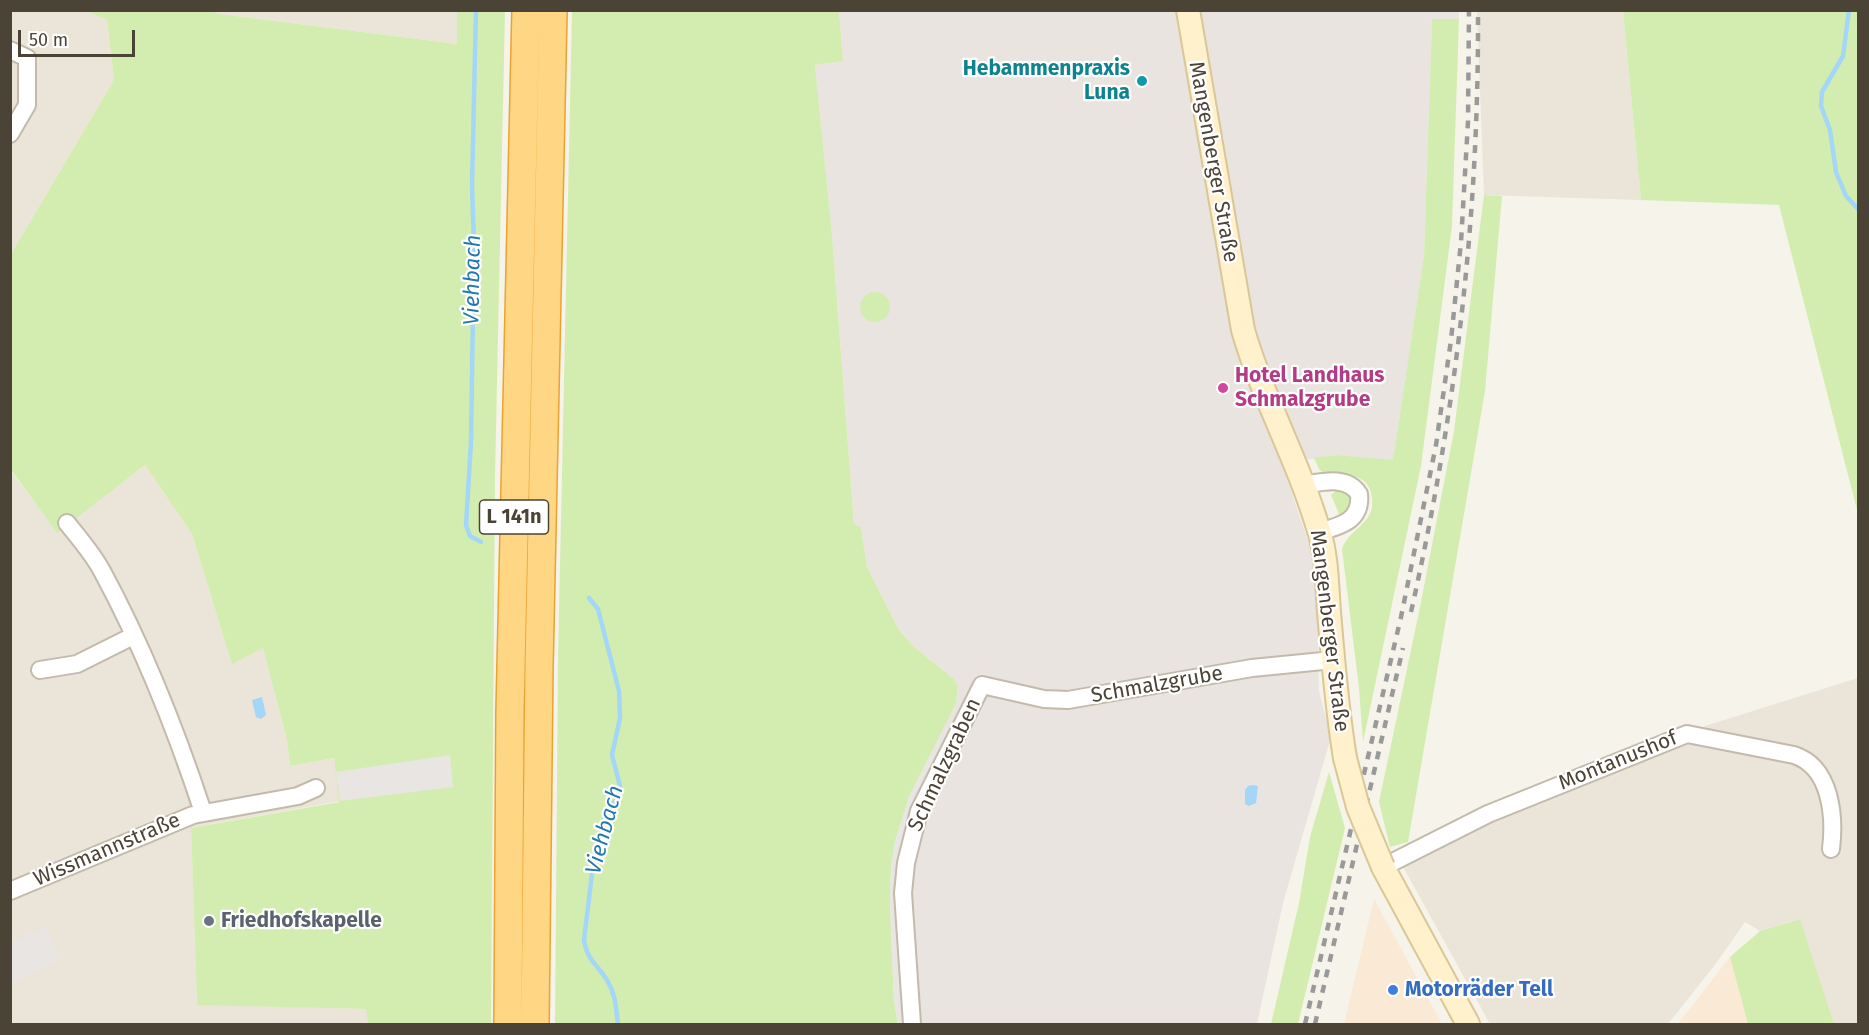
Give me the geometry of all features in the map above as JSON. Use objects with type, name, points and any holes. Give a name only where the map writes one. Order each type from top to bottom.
[{"type":"highway","name":"L 141n","points":[[508,1024],[510,713],[526,10]]},
{"type":"highway","name":"L 141n","points":[[535,1024],[539,642],[553,10]]},
{"type":"main road","name":"Mangenberger Straße","points":[[1188,10],[1243,330],[1253,366],[1303,485],[1319,532],[1325,561],[1338,709],[1346,758],[1358,807],[1383,867],[1468,1024]]},
{"type":"street","points":[[10,50],[27,58],[27,105],[10,134]]},
{"type":"street","points":[[1303,485],[1338,481],[1351,485],[1359,494],[1359,509],[1354,517],[1346,524],[1319,532]]},
{"type":"street","name":"Wissmannstraße","points":[[67,523],[101,569],[133,636],[162,702],[203,812]]},
{"type":"street","points":[[40,670],[77,664],[133,636]]},
{"type":"street","name":"Schmalzgrube","points":[[982,686],[1044,699],[1074,700],[1252,668],[1333,660]]},
{"type":"street","name":"Schmalzgraben","points":[[912,1024],[903,893],[906,863],[919,811],[982,686]]},
{"type":"street","name":"Montanushof","points":[[1383,867],[1488,814],[1687,734],[1794,755],[1810,763],[1819,772],[1826,792],[1833,823],[1831,849]]},
{"type":"street","name":"Wissmannstraße","points":[[10,891],[180,819],[203,812],[298,796],[316,788]]},
{"type":"shaded area","points":[[11,11],[86,11],[107,20],[114,80],[11,254]]},
{"type":"shaded area","points":[[211,11],[457,11],[457,44],[220,14]]},
{"type":"shaded area","points":[[839,11],[1459,11],[1459,19],[1432,19],[1424,257],[1393,461],[1336,455],[1282,464],[1312,553],[1318,629],[1319,691],[1331,737],[1283,903],[1257,1024],[898,1024],[890,905],[909,797],[956,704],[958,686],[954,679],[914,647],[899,630],[867,567],[861,527],[854,524],[832,235],[815,65],[843,61]]},
{"type":"shaded area","points":[[1477,11],[1623,11],[1641,200],[1484,195]]},
{"type":"shaded area","points":[[145,465],[192,534],[232,663],[263,647],[287,740],[290,766],[334,758],[340,801],[191,828],[197,1004],[367,1009],[368,1024],[11,1024],[10,470],[57,532]]},
{"type":"shaded area","points":[[1858,678],[1858,1024],[1834,1024],[1799,919],[1760,931],[1745,922],[1668,1024],[1490,1024],[1402,865],[1488,820],[1689,742],[1705,726]]},
{"type":"shaded area","points":[[947,721],[954,725],[897,868],[896,917],[903,1024],[898,1024],[894,1000],[890,905],[891,868],[895,842],[909,797]]},
{"type":"shaded area","points":[[450,755],[453,787],[340,801],[336,772]]},
{"type":"shaded area","points":[[1374,899],[1442,1024],[1344,1024]]},
{"type":"shaded area","points":[[46,926],[60,960],[11,983],[11,942]]},
{"type":"shaded area","points":[[1730,957],[1748,1024],[1678,1024]]},
{"type":"green space","points":[[86,11],[211,11],[457,44],[457,11],[505,11],[495,475],[491,1024],[368,1024],[366,1009],[197,1005],[191,828],[339,802],[334,758],[290,766],[287,740],[263,648],[232,664],[192,534],[145,465],[57,533],[11,470],[11,254],[114,80],[107,20]]},
{"type":"green space","points":[[572,11],[839,11],[843,61],[815,65],[832,235],[854,524],[861,527],[867,567],[899,630],[914,647],[954,679],[958,686],[956,704],[909,797],[895,842],[891,868],[890,905],[894,1000],[898,1024],[555,1024],[558,658]]},
{"type":"green space","points":[[1623,11],[1858,11],[1858,514],[1779,205],[1641,200]]},
{"type":"green space","points":[[1432,19],[1459,19],[1452,226],[1421,466],[1363,742],[1359,688],[1342,549],[1349,537],[1369,515],[1372,498],[1370,489],[1361,479],[1324,474],[1314,458],[1336,455],[1393,460],[1424,256]]},
{"type":"green space","points":[[1484,195],[1502,196],[1485,391],[1408,842],[1390,847],[1379,802],[1454,431]]},
{"type":"green space","points":[[875,292],[886,296],[890,307],[886,318],[875,322],[864,318],[860,307],[864,296]]},
{"type":"green space","points":[[1337,490],[1348,493],[1353,503],[1342,514],[1339,514],[1331,495]]},
{"type":"green space","points":[[1329,772],[1345,828],[1298,1024],[1271,1024],[1299,903],[1310,837]]},
{"type":"green space","points":[[1800,919],[1834,1024],[1748,1024],[1730,957],[1760,931]]},
{"type":"water","points":[[262,697],[266,715],[261,719],[256,717],[252,700]]},
{"type":"water","points":[[1248,786],[1258,786],[1256,803],[1249,806],[1245,804],[1245,790]]},
{"type":"waterway","name":"Viehbach","points":[[476,10],[472,186],[474,244],[471,442],[466,525],[470,536],[481,542]]},
{"type":"waterway","points":[[1849,10],[1843,56],[1822,92],[1821,106],[1830,130],[1836,172],[1846,196],[1858,209]]},
{"type":"waterway","name":"Viehbach","points":[[589,598],[598,609],[619,691],[620,718],[612,755],[620,786],[618,798],[606,811],[594,857],[584,940],[591,959],[611,987],[618,1024]]},
{"type":"railway","points":[[1305,1024],[1401,617],[1436,445],[1451,340],[1461,242],[1468,122],[1469,10]]},
{"type":"railway","points":[[1411,612],[1441,463],[1462,313],[1474,163],[1478,10]]},
{"type":"railway","points":[[1315,1024],[1403,648]]},
{"type":"place","name":"Hebammenpraxis Luna","points":[[1142,81]]},
{"type":"place","name":"Hotel Landhaus Schmalzgrube","points":[[1223,388]]},
{"type":"place","name":"Friedhofskapelle","points":[[209,921]]},
{"type":"place","name":"Motorräder Tell","points":[[1393,990]]}]
